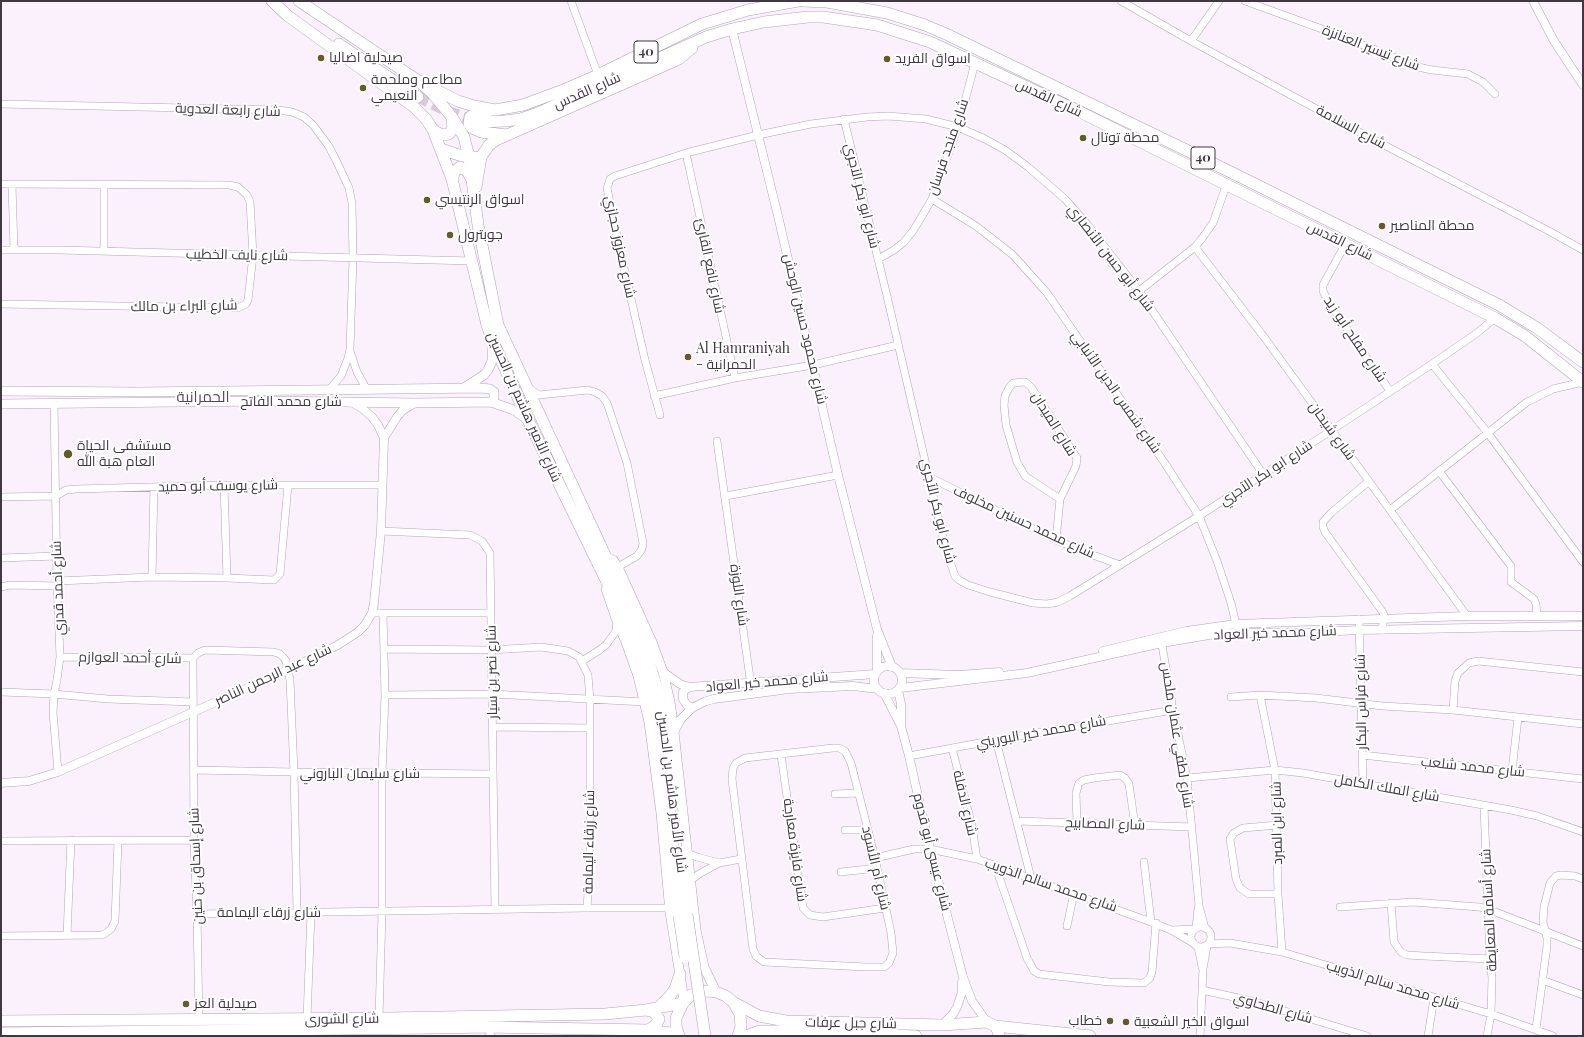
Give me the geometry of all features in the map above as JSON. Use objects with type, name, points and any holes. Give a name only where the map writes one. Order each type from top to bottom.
[{"type":"main road","points":[[274,1],[418,97]]},
{"type":"main road","name":"شارع الأمير هاشم بن الحسين","points":[[274,1],[288,16],[414,107],[433,130],[441,149],[452,179],[492,342],[528,420],[623,615],[645,672],[651,693],[668,796],[698,1036]]},
{"type":"main road","name":"شارع القدس","points":[[299,1],[420,82],[474,106],[495,110],[512,108],[528,103],[598,75],[702,24],[748,10],[798,1]]},
{"type":"main road","name":"شارع القدس","points":[[804,1],[856,4],[904,18],[946,34],[1499,305],[1537,328],[1583,362]]},
{"type":"main road","name":"شارع القدس","points":[[479,122],[521,119],[538,113],[698,41],[732,29],[764,22],[823,17],[877,25],[919,38],[1074,109],[1226,186],[1495,318],[1526,336],[1583,382]]},
{"type":"main road","points":[[475,193],[481,157],[489,145],[507,134],[530,126],[679,58],[688,52],[698,41]]},
{"type":"main road","name":"شارع الأمير هاشم بن الحسين","points":[[420,82],[433,94],[452,117],[464,137],[475,193],[478,225],[496,320],[504,341],[536,405],[606,557],[642,641],[659,696],[672,765],[683,915],[705,1036]]},
{"type":"main road","points":[[495,110],[472,115],[470,117],[469,124],[476,131],[507,134]]},
{"type":"main road","points":[[433,130],[442,135],[449,134],[453,128],[452,117]]},
{"type":"main road","points":[[441,149],[469,158],[481,157]]},
{"type":"main road","points":[[452,179],[455,171],[460,167],[467,171],[472,179]]},
{"type":"main road","name":"شارع محمد الفاتح","points":[[1,391],[328,391],[462,388],[472,384],[488,370],[492,362],[492,342]]},
{"type":"main road","points":[[462,388],[490,389],[494,392],[495,396],[491,402]]},
{"type":"main road","name":"شارع محمد الفاتح","points":[[1,404],[265,401],[353,403],[491,402],[514,410],[528,420]]},
{"type":"main road","name":"شارع الأمير هاشم بن الحسين","points":[[606,557],[612,560],[618,567],[652,642],[670,702],[696,930],[704,966],[716,992]]},
{"type":"main road","name":"شارع الأمير هاشم بن الحسين","points":[[604,578],[645,702],[649,722],[661,813],[670,908],[684,1002]]},
{"type":"main road","points":[[678,962],[689,978],[698,977],[704,966]]},
{"type":"main road","points":[[658,1008],[669,998],[675,989],[680,974]]},
{"type":"main road","name":"شارع الشورى","points":[[1,1021],[307,1019],[605,1014],[658,1008],[684,1002],[691,995],[699,992],[716,992]]},
{"type":"main road","name":"شارع جبل عرفات","points":[[716,992],[726,996],[733,1002],[759,1016],[786,1021],[942,1025],[1090,1036]]},
{"type":"main road","points":[[678,1035],[676,1018],[684,1002]]},
{"type":"main road","points":[[733,1002],[740,1014],[741,1027],[738,1036]]},
{"type":"main road","points":[[646,1010],[654,1012],[659,1019],[656,1025],[648,1030]]},
{"type":"main road","points":[[759,1016],[757,1023],[767,1033]]},
{"type":"main road","name":"شارع الشورى","points":[[1,1033],[169,1034],[648,1030],[678,1035]]},
{"type":"main road","name":"شارع جبل عرفات","points":[[746,1036],[767,1033],[916,1036]]},
{"type":"street","points":[[571,1],[598,75]]},
{"type":"street","name":"شارع السلامة","points":[[1121,1],[1191,41],[1368,137],[1583,250]]},
{"type":"street","points":[[1191,41],[1219,1]]},
{"type":"street","name":"شارع تيسير العنانزة","points":[[1245,1],[1418,67],[1468,74],[1483,82],[1495,94]]},
{"type":"street","points":[[1533,1],[1554,41],[1583,86]]},
{"type":"street","name":"شارع محمود حسين الوحش","points":[[732,29],[838,475],[877,629],[892,667]]},
{"type":"street","name":"شارع منجد فرسان","points":[[878,259],[903,243],[913,231],[932,199],[958,127],[975,63]]},
{"type":"street","name":"شارع رابعة العدوية","points":[[1,104],[278,110],[292,112],[304,118],[313,125],[328,145],[344,176],[349,188],[352,203],[350,349],[347,363],[341,376],[328,391]]},
{"type":"street","name":"شارع أبو حسن الأنصاري","points":[[758,135],[844,119],[888,116],[910,117],[926,119],[958,127],[1005,150],[1028,167],[1065,200],[1086,223],[1139,291],[1263,474]]},
{"type":"street","name":"شارع ابو بكر الآجري","points":[[844,119],[945,547],[952,568],[959,580],[968,585],[1017,600],[1047,604],[1058,602],[1070,596],[1199,516],[1332,430],[1432,364],[1477,333],[1495,318]]},
{"type":"street","name":"شارع معزوز حجازي","points":[[660,415],[654,396],[607,188],[610,179],[615,176],[686,153],[758,135]]},
{"type":"street","name":"شارع نافع القارئ","points":[[686,153],[734,378]]},
{"type":"street","name":"شارع البراء بن مالك","points":[[1,184],[104,186],[229,185],[238,187],[247,194],[250,202],[253,255],[248,300],[246,304],[238,308],[1,304]]},
{"type":"street","points":[[12,185],[14,250]]},
{"type":"street","points":[[104,186],[104,251]]},
{"type":"street","points":[[1139,291],[1195,247],[1213,223],[1226,186]]},
{"type":"street","name":"شارع شمس الدين الأنبابي","points":[[932,199],[976,226],[1013,255],[1047,293],[1164,462],[1199,516],[1217,560],[1231,602],[1237,628]]},
{"type":"street","name":"شارع مفلح أبو زيد","points":[[1346,244],[1323,285],[1324,291],[1329,303],[1390,391]]},
{"type":"street","name":"شارع شيحان","points":[[1195,247],[1264,337],[1467,616]]},
{"type":"street","name":"شارع نايف الخطيب","points":[[1,250],[104,251],[472,261]]},
{"type":"street","points":[[654,396],[734,378],[813,365],[898,345]]},
{"type":"street","name":"شارع رابعة العدوية","points":[[350,349],[357,372],[367,390]]},
{"type":"street","points":[[1432,364],[1487,432],[1583,562]]},
{"type":"street","name":"شارع الميدان","points":[[1056,540],[1060,499],[1076,466],[1077,458],[1031,387],[1025,382],[1013,383],[1007,392],[1004,405],[1006,425],[1017,462],[1025,476],[1060,499]]},
{"type":"street","points":[[1390,510],[1487,432],[1527,402],[1544,392],[1583,382]]},
{"type":"street","points":[[526,384],[534,393],[539,395],[588,390],[602,396],[607,403],[627,463],[643,543],[642,549],[637,556],[618,567]]},
{"type":"street","points":[[536,405],[537,398],[544,394]]},
{"type":"street","points":[[353,403],[372,417],[378,425],[384,438]]},
{"type":"street","name":"شارع عبد الرحمن الناصر","points":[[1,783],[29,781],[58,772],[288,670],[348,639],[364,625],[372,613],[374,603],[381,531],[384,438],[397,416],[403,410],[416,403]]},
{"type":"street","name":"شارع أحمد قدري","points":[[54,404],[57,583],[60,657],[58,680],[54,694],[54,735],[58,772]]},
{"type":"street","name":"شارع اللوزة","points":[[717,441],[726,496],[752,693]]},
{"type":"street","points":[[1439,471],[1511,566],[1511,582],[1534,599],[1537,616]]},
{"type":"street","points":[[726,496],[838,475]]},
{"type":"street","name":"شارع محمد حسنين مخلوف","points":[[929,477],[1056,540],[1120,565]]},
{"type":"street","points":[[1369,482],[1330,513],[1323,522],[1323,527],[1325,532],[1382,611],[1382,630]]},
{"type":"street","points":[[224,485],[227,578]]},
{"type":"street","name":"شارع يوسف أبو حميد","points":[[1,497],[56,496],[66,490],[76,489],[224,485],[382,485]]},
{"type":"street","points":[[1,587],[10,585],[152,577],[274,580],[278,578],[280,574],[288,485]]},
{"type":"street","points":[[152,577],[154,487]]},
{"type":"street","name":"شارع نصر بن سيار","points":[[381,531],[470,535],[482,541],[490,553],[495,909]]},
{"type":"street","points":[[1,558],[57,556]]},
{"type":"street","points":[[372,613],[490,613]]},
{"type":"street","points":[[379,1018],[382,912],[382,774],[386,694],[383,613]]},
{"type":"street","name":"شارع محمد خير العواد","points":[[899,689],[1027,673],[1161,640],[1186,631],[1383,618],[1583,616]]},
{"type":"street","name":"شارع فراس البكار","points":[[1359,619],[1364,784]]},
{"type":"street","points":[[384,649],[491,650],[541,647],[558,649],[574,654],[582,661],[606,645],[616,630],[617,621]]},
{"type":"street","name":"شارع محمد خير العواد","points":[[1237,628],[1300,633],[1360,630],[1583,626]]},
{"type":"street","name":"شارع محمود حسين الوحش","points":[[877,629],[877,673]]},
{"type":"street","name":"شارع محمد خير العواد","points":[[900,672],[959,675],[1014,671],[1161,640]]},
{"type":"street","name":"شارع لطفي عثمان ملحس","points":[[1161,640],[1187,778],[1199,906],[1206,928]]},
{"type":"street","points":[[193,658],[198,653],[205,650],[274,652],[283,657],[290,680],[294,772],[194,770]]},
{"type":"street","name":"شارع أحمد العوازم","points":[[60,657],[193,658],[193,713]]},
{"type":"street","name":"شارع زرقاء اليمامة","points":[[197,914],[587,908],[590,862],[590,700],[588,675],[582,661]]},
{"type":"street","points":[[1453,710],[1455,681],[1458,673],[1469,663],[1478,661],[1583,672]]},
{"type":"street","points":[[884,667],[892,667],[900,672],[902,678],[899,689],[889,694],[881,691],[875,682],[877,673],[884,667]]},
{"type":"street","name":"شارع محمد خير العواد","points":[[662,672],[680,684],[689,687],[752,684],[877,673]]},
{"type":"street","points":[[689,687],[684,692],[683,699],[687,706],[692,708]]},
{"type":"street","name":"شارع محمد خير العواد","points":[[674,732],[681,719],[692,708],[714,699],[789,688],[864,687],[881,691]]},
{"type":"street","name":"شارع عيسى أبو قدوم","points":[[899,689],[901,726]]},
{"type":"street","name":"شارع عيسى أبو قدوم","points":[[881,691],[901,726],[930,849],[963,977],[972,1001],[994,1028]]},
{"type":"street","points":[[1,692],[54,694],[108,699],[193,702]]},
{"type":"street","points":[[386,694],[492,694],[645,702]]},
{"type":"street","points":[[1231,697],[1260,695],[1316,698],[1382,706],[1453,710],[1518,716],[1583,724]]},
{"type":"street","name":"شارع ابن المبرد","points":[[1260,695],[1275,770],[1278,825],[1278,894],[1282,952]]},
{"type":"street","name":"شارع محمد خير البوريني","points":[[909,756],[1173,710]]},
{"type":"street","name":"شارع إسحاق بن حنين","points":[[193,713],[198,1020]]},
{"type":"street","points":[[1512,771],[1518,716]]},
{"type":"street","points":[[493,726],[590,728]]},
{"type":"street","points":[[996,740],[1018,821],[1031,878]]},
{"type":"street","name":"شارع أم الأسود","points":[[833,748],[842,749],[847,753],[851,763],[875,858],[891,933],[893,953],[888,963],[884,966],[866,967],[764,962],[756,956],[753,949],[741,859],[732,779],[733,768],[736,762],[745,758],[781,755],[833,748]]},
{"type":"street","name":"شارع الدفلة","points":[[952,748],[970,818],[977,859]]},
{"type":"street","name":"شارع فايزة معارجة","points":[[781,755],[803,908],[810,915],[823,917],[885,908]]},
{"type":"street","name":"شارع محمد شلعب","points":[[1362,755],[1583,779]]},
{"type":"street","name":"شارع الملك الكامل","points":[[1187,778],[1275,770],[1303,773],[1537,816],[1583,832]]},
{"type":"street","name":"شارع سليمان الباروني","points":[[297,912],[294,772],[493,774]]},
{"type":"street","points":[[1077,823],[1076,793],[1079,783],[1084,780],[1094,778],[1120,775],[1125,778],[1129,784],[1135,826]]},
{"type":"street","points":[[836,794],[858,793]]},
{"type":"street","name":"شارع أسامة المعايطة","points":[[1484,806],[1492,978],[1491,1014],[1486,1036]]},
{"type":"street","name":"شارع المصابيح","points":[[1018,821],[1192,827]]},
{"type":"street","points":[[1278,825],[1243,828],[1234,833],[1230,839],[1236,880],[1240,888],[1249,894],[1278,894]]},
{"type":"street","points":[[844,830],[868,830]]},
{"type":"street","points":[[1,841],[71,840],[118,842],[194,840]]},
{"type":"street","points":[[67,935],[71,840]]},
{"type":"street","points":[[1,936],[102,935],[106,933],[114,924],[118,842]]},
{"type":"street","name":"شارع محمد سالم الذويب","points":[[875,858],[914,849],[930,849],[977,859],[1153,922],[1171,930],[1195,945]]},
{"type":"street","points":[[687,853],[719,863]]},
{"type":"street","points":[[690,880],[708,868],[719,863],[741,859]]},
{"type":"street","points":[[995,865],[1029,962],[1034,971],[1039,974],[1109,982],[1144,983],[1150,978],[1152,972],[1153,922],[1144,862]]},
{"type":"street","points":[[841,872],[877,868]]},
{"type":"street","points":[[1536,1030],[1547,946],[1543,922],[1544,907],[1549,889],[1553,879],[1561,875],[1568,875],[1583,879]]},
{"type":"street","points":[[1067,926],[1074,894]]},
{"type":"street","points":[[1340,907],[1413,902],[1440,903],[1488,909],[1583,946]]},
{"type":"street","points":[[1391,903],[1394,942],[1401,952],[1424,956],[1490,959]]},
{"type":"street","name":"شارع لطفي عثمان ملحس","points":[[1195,928],[1199,906]]},
{"type":"street","points":[[587,908],[670,908]]},
{"type":"street","points":[[307,1019],[311,913]]},
{"type":"street","points":[[1200,1036],[1203,969],[1208,945],[1211,940],[1211,934],[1206,928],[1200,926],[1195,928],[1191,933],[1190,938],[1195,945],[1203,969]]},
{"type":"street","name":"شارع محمد سالم الذويب","points":[[1171,930],[1195,928]]},
{"type":"street","name":"شارع محمد سالم الذويب","points":[[1211,934],[1230,943]]},
{"type":"street","name":"شارع محمد سالم الذويب","points":[[1208,945],[1230,943],[1282,952],[1491,1014],[1553,1036]]},
{"type":"street","points":[[1195,945],[1208,945]]},
{"type":"street","name":"شارع عيسى أبو قدوم","points":[[942,1025],[953,1014],[957,1007],[962,992],[963,977]]},
{"type":"street","points":[[1542,980],[1583,995]]},
{"type":"street","name":"شارع الطحاوي","points":[[1202,990],[1252,1001],[1367,1036]]},
{"type":"street","points":[[1428,1036],[1434,998]]},
{"type":"tunnel","points":[[418,97],[447,111],[478,122]]},
{"type":"place","name":"صيدلية اضاليا","points":[[321,58]]},
{"type":"place","name":"اسواق الفريد","points":[[887,59]]},
{"type":"place","name":"مطاعم وملحمة النعيمي","points":[[363,88]]},
{"type":"place","name":"محطة توتال","points":[[1083,138]]},
{"type":"place","name":"اسواق الرنتيسي","points":[[427,200]]},
{"type":"place","name":"محطة المناصير","points":[[1382,226]]},
{"type":"place","name":"جوبترول","points":[[450,235]]},
{"type":"place","name":"Al Hamraniyah - الحمرانية","points":[[688,357]]},
{"type":"place","name":"مستشفى الحياة العام هبة الله","points":[[68,454]]},
{"type":"place","name":"صيدلية العز","points":[[186,1004]]},
{"type":"place","name":"خطاب","points":[[1110,1021]]},
{"type":"place","name":"اسواق الخير الشعبية","points":[[1126,1022]]},
{"type":"district","name":"الحمرانية","points":[[203,397]]}]
